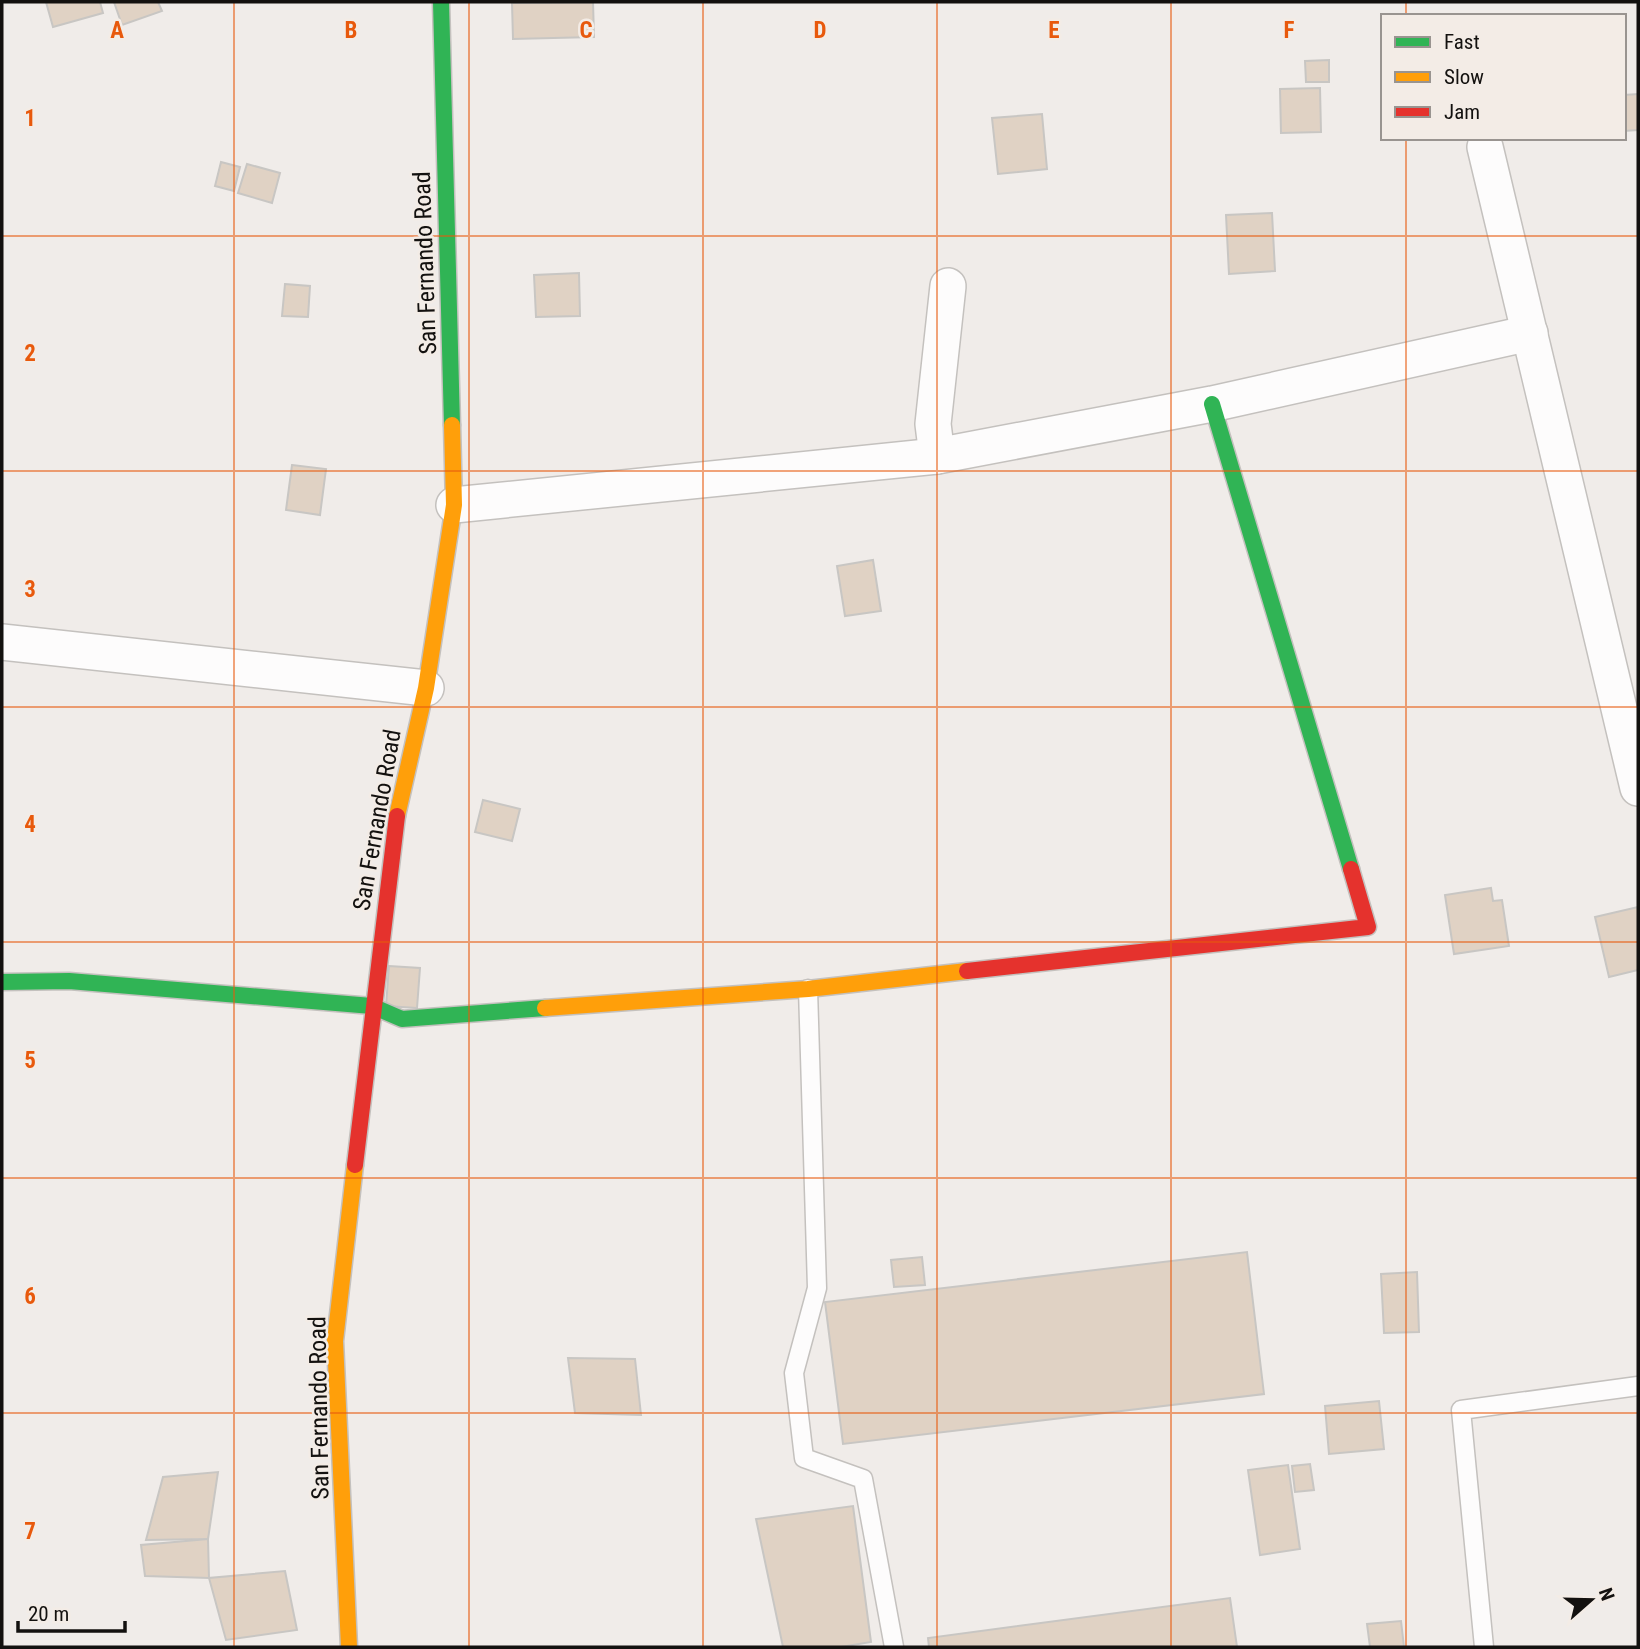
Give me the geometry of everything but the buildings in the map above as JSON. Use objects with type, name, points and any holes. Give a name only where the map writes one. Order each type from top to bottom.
[{"type":"street","name":"San Fernando Road","points":[[349,1647],[335,1341],[392,838],[426,688],[454,505],[440,2]]},
{"type":"street","points":[[1485,147],[1638,788]]},
{"type":"street","points":[[937,456],[933,424],[948,286]]},
{"type":"street","points":[[454,505],[937,456],[1212,404],[1530,333]]},
{"type":"street","points":[[2,982],[69,981],[372,1006],[402,1019],[808,989],[1368,927],[1212,404]]},
{"type":"street","points":[[2,642],[426,688]]},
{"type":"lane","points":[[808,989],[817,1288],[794,1373],[804,1458],[863,1479],[894,1647]]},
{"type":"lane","points":[[1484,1647],[1461,1410],[1638,1387]]},
{"type":"traffic: fast","points":[[441,2],[452,425]]},
{"type":"traffic: fast","points":[[1212,404],[1351,869]]},
{"type":"traffic: fast","points":[[2,982],[69,981],[372,1006],[402,1019],[545,1008]]},
{"type":"traffic: slow","points":[[397,816],[426,688],[454,505],[452,425]]},
{"type":"traffic: slow","points":[[545,1008],[808,989],[967,971]]},
{"type":"traffic: slow","points":[[349,1647],[335,1341],[355,1165]]},
{"type":"traffic: jam","points":[[355,1165],[397,816]]},
{"type":"traffic: jam","points":[[967,971],[1368,927],[1351,869]]}]
